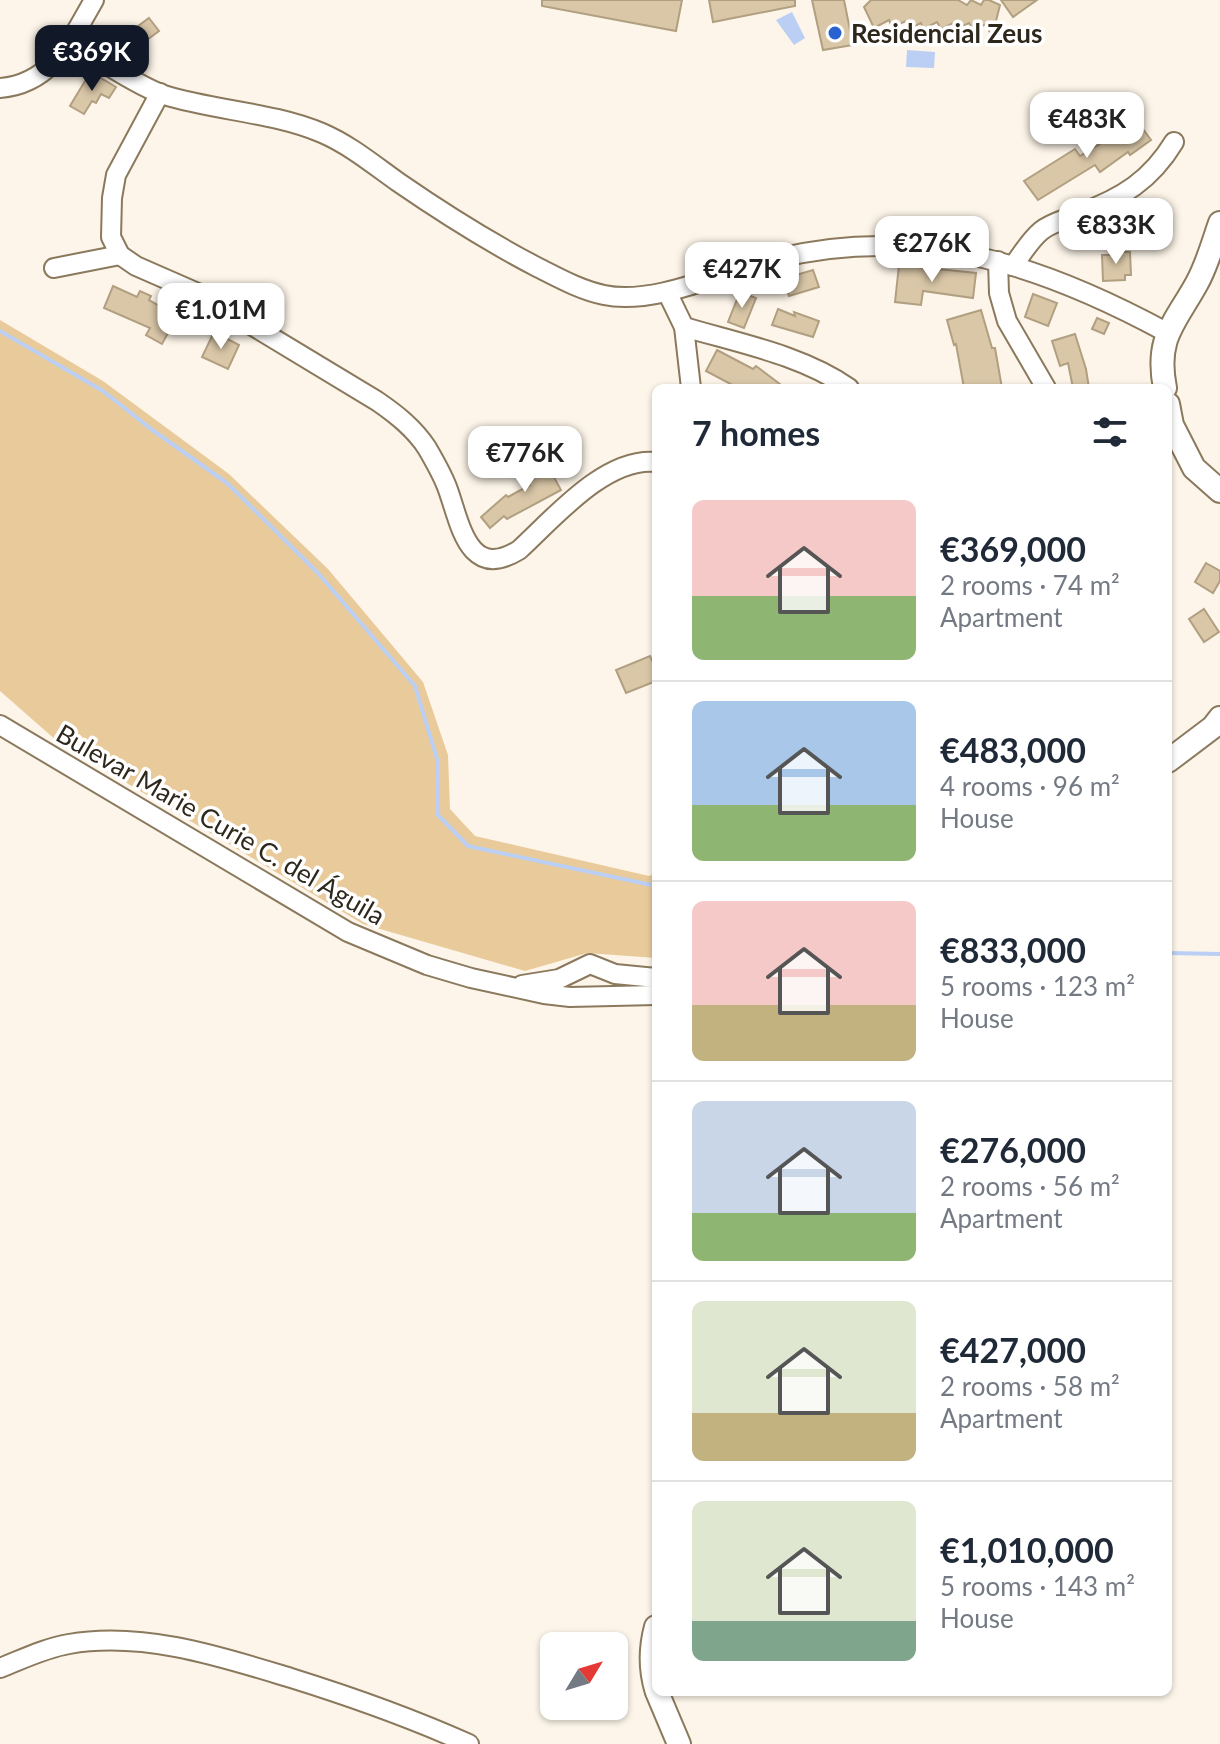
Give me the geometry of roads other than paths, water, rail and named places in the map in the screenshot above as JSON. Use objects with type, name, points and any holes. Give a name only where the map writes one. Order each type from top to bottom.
[{"type":"street","points":[[0,88],[23,85],[40,75],[69,42],[94,0]]},
{"type":"street","points":[[69,42],[160,93],[290,122],[324,134],[449,217],[572,284],[606,295],[667,292],[782,257],[889,245],[945,249],[1006,263],[1075,287],[1166,332]]},
{"type":"street","points":[[160,93],[116,175],[111,237],[120,255],[136,266],[200,294],[403,419],[425,446],[446,486],[466,543],[478,554],[492,559],[506,558],[599,479],[623,466],[652,462]]},
{"type":"street","points":[[1044,384],[1007,321],[999,293],[1006,263],[1048,227],[1104,205],[1137,186],[1161,165],[1174,142]]},
{"type":"street","points":[[1164,384],[1161,367],[1166,332],[1199,280],[1220,223]]},
{"type":"street","points":[[54,268],[120,255]]},
{"type":"street","points":[[667,292],[684,327],[691,384]]},
{"type":"street","points":[[684,327],[793,360],[844,384]]},
{"type":"street","points":[[1172,425],[1194,468],[1220,491]]},
{"type":"street","points":[[1172,758],[1213,727],[1220,718]]},
{"type":"street","name":"Bulevar Marie Curie C. del Águila","points":[[0,725],[348,932],[427,965],[544,994],[652,995]]},
{"type":"street","points":[[592,967],[608,983],[594,996],[579,990],[577,984],[577,974],[592,967],[615,974],[652,978]]},
{"type":"street","name":"Bulevar Marie Curie C. del Águila","points":[[511,986],[559,979],[592,967]]},
{"type":"street","points":[[0,1668],[36,1653],[70,1644],[116,1640],[175,1647],[239,1662],[334,1692],[424,1724],[469,1744]]},
{"type":"street","points":[[652,1648],[652,1677]]},
{"type":"street","points":[[659,1696],[679,1744]]},
{"type":"water","points":[[792,12],[805,38],[794,45],[776,20]]},
{"type":"water","points":[[907,50],[935,52],[934,68],[906,67]]},
{"type":"waterway","points":[[0,331],[103,391],[227,483],[317,572],[415,686],[437,759],[438,815],[468,846],[652,885]]},
{"type":"waterway","points":[[1172,953],[1220,954]]},
{"type":"place","name":"Residencial Zeus","points":[[835,33]]}]
